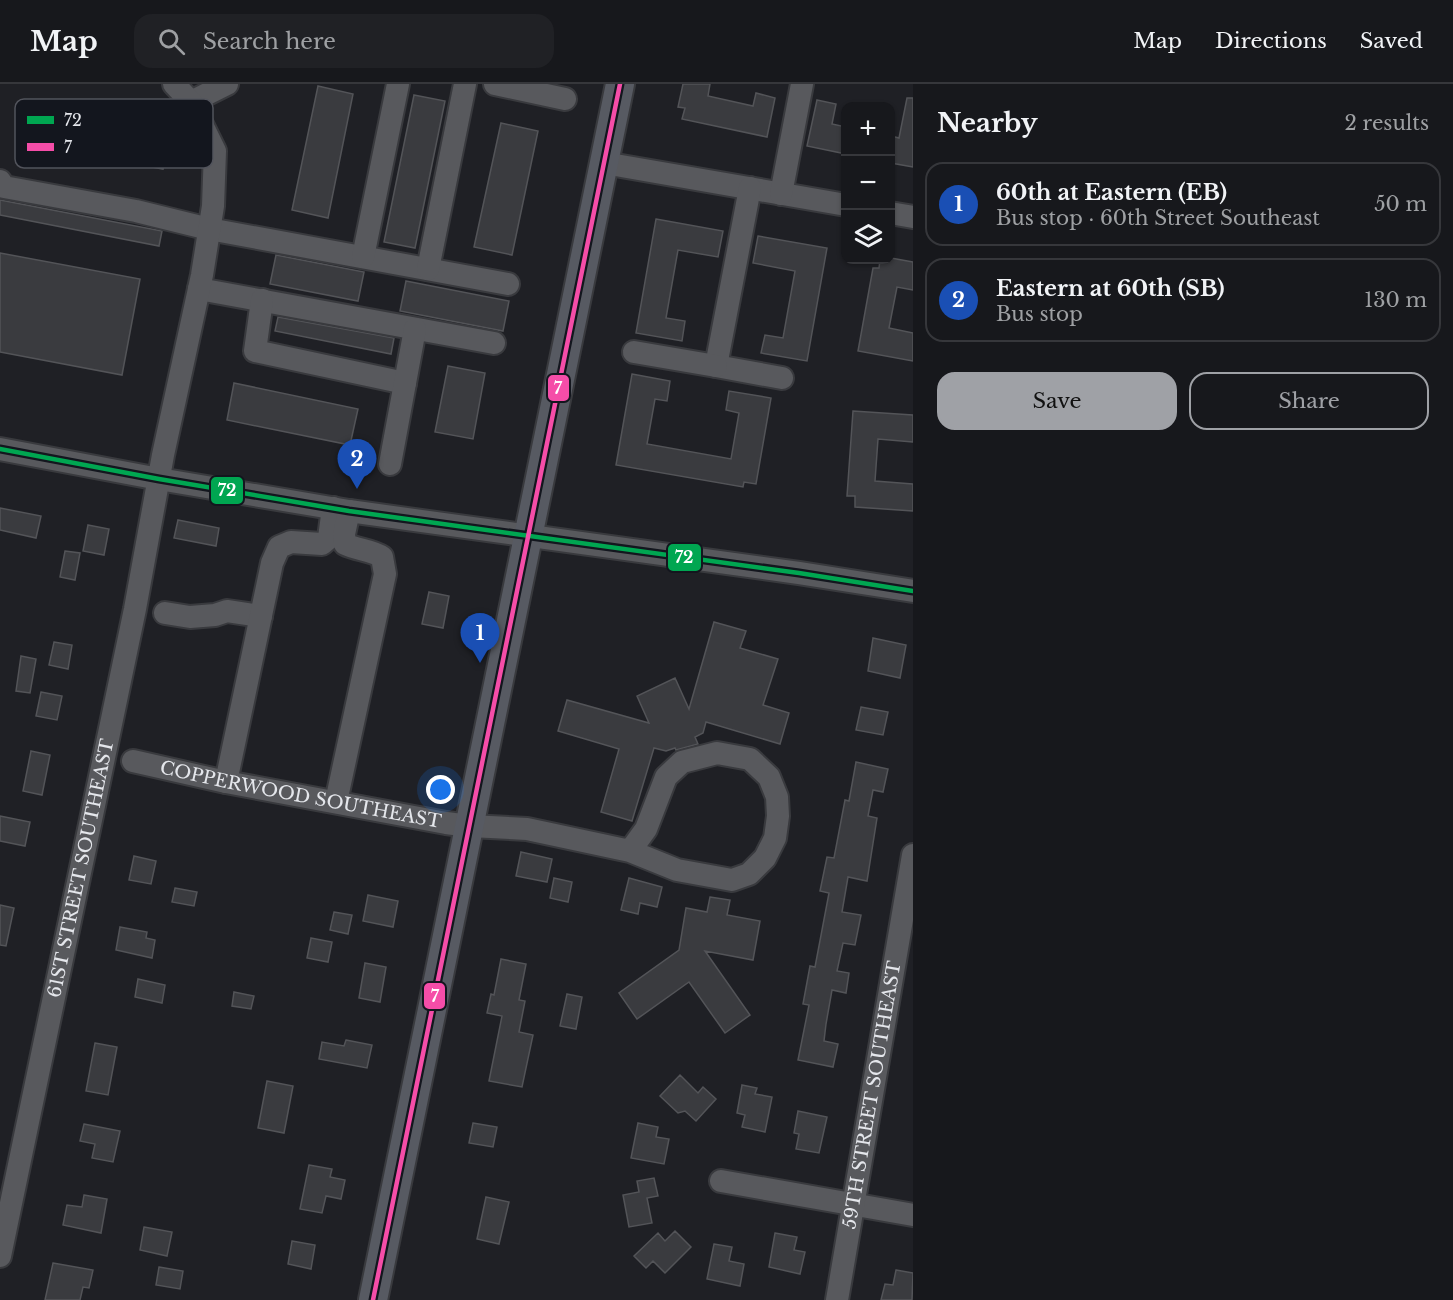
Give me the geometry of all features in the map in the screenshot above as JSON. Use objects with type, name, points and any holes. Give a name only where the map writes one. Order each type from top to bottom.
[{"type":"main road","points":[[373,1300],[620,84]]},
{"type":"street","name":"61ST STREET SOUTHEAST","points":[[174,84],[188,99]]},
{"type":"street","points":[[197,99],[227,84]]},
{"type":"street","points":[[363,257],[398,84]]},
{"type":"street","points":[[428,269],[465,84]]},
{"type":"street","points":[[495,84],[565,99]]},
{"type":"street","points":[[781,194],[802,84]]},
{"type":"street","name":"61ST STREET SOUTHEAST","points":[[0,1256],[135,609],[159,479],[199,289],[213,206],[215,152],[213,148]]},
{"type":"street","points":[[604,163],[841,204]]},
{"type":"street","points":[[0,181],[4,186],[136,211],[209,229],[508,284]]},
{"type":"street","points":[[716,366],[750,189]]},
{"type":"street","points":[[895,214],[913,217]]},
{"type":"street","points":[[199,289],[494,343]]},
{"type":"street","points":[[262,300],[255,351],[405,383]]},
{"type":"street","points":[[390,464],[415,329]]},
{"type":"street","points":[[633,352],[782,378]]},
{"type":"street","points":[[0,449],[341,510],[800,573],[913,591]]},
{"type":"street","points":[[226,782],[272,563],[279,547],[291,542],[322,544],[329,538],[341,510]]},
{"type":"street","points":[[336,802],[385,574],[382,557],[345,544],[341,510]]},
{"type":"street","points":[[165,613],[190,617],[215,615],[227,611],[261,616]]},
{"type":"street","points":[[717,753],[750,759],[769,777],[777,797],[778,816],[775,838],[765,858],[749,874],[732,880],[677,870],[630,851],[646,829],[666,777],[682,762],[717,753]]},
{"type":"street","name":"COPPERWOOD SOUTHEAST","points":[[133,761],[226,782],[336,802],[470,826],[527,829],[630,851]]},
{"type":"street","name":"59TH STREET SOUTHEAST","points":[[837,1300],[913,855]]},
{"type":"street","points":[[722,1181],[913,1215]]},
{"type":"building","points":[[683,84],[710,84],[708,96],[753,106],[756,93],[775,98],[767,137],[682,119],[685,108],[678,107]]},
{"type":"building","points":[[318,86],[353,94],[328,218],[292,210]]},
{"type":"building","points":[[414,95],[445,101],[415,248],[384,242]]},
{"type":"building","points":[[907,98],[913,98],[913,167],[895,164],[895,137],[899,138]]},
{"type":"building","points":[[817,100],[836,104],[832,124],[841,126],[841,153],[807,146]]},
{"type":"building","points":[[501,123],[538,131],[512,255],[474,247]]},
{"type":"building","points":[[0,200],[162,231],[159,246],[0,215]]},
{"type":"building","points":[[656,219],[723,231],[718,257],[678,250],[666,318],[685,321],[682,341],[636,333]]},
{"type":"building","points":[[758,236],[827,248],[807,361],[761,353],[765,335],[783,338],[795,271],[753,263]]},
{"type":"building","points":[[0,253],[140,279],[122,375],[0,352]]},
{"type":"building","points":[[276,255],[364,272],[358,301],[270,284]]},
{"type":"building","points":[[895,259],[913,262],[913,290],[897,287],[889,328],[913,333],[913,361],[858,351],[873,268],[879,268],[880,264],[895,264]]},
{"type":"building","points":[[406,281],[509,301],[503,331],[400,311]]},
{"type":"building","points":[[278,317],[394,338],[391,354],[275,331]]},
{"type":"building","points":[[448,366],[485,373],[473,439],[435,432]]},
{"type":"building","points":[[632,374],[670,381],[667,401],[655,399],[647,444],[731,459],[739,413],[726,410],[729,391],[771,398],[756,484],[744,482],[743,487],[616,465]]},
{"type":"building","points":[[234,383],[358,409],[350,445],[227,420]]},
{"type":"building","points":[[853,411],[913,415],[913,442],[878,439],[875,481],[913,484],[913,511],[855,507],[855,496],[847,496]]},
{"type":"building","points":[[0,508],[41,516],[36,538],[0,530]]},
{"type":"building","points":[[178,520],[219,528],[216,546],[174,538]]},
{"type":"building","points":[[88,525],[109,529],[104,555],[83,551]]},
{"type":"building","points":[[65,551],[80,553],[75,580],[60,577]]},
{"type":"building","points":[[429,592],[449,596],[443,628],[422,624]]},
{"type":"building","points":[[714,622],[746,631],[740,648],[778,659],[763,705],[789,713],[780,744],[706,722],[703,733],[695,737],[698,744],[666,751],[654,748],[632,821],[601,812],[619,749],[558,731],[567,700],[649,723],[637,696],[675,678],[689,709]]},
{"type":"building","points":[[873,638],[906,645],[900,678],[868,671]]},
{"type":"building","points":[[54,642],[72,645],[68,669],[49,665]]},
{"type":"building","points":[[21,656],[36,659],[30,693],[16,691]]},
{"type":"building","points":[[41,692],[62,696],[57,720],[36,716]]},
{"type":"building","points":[[861,707],[888,712],[883,735],[856,730]]},
{"type":"building","points":[[31,751],[50,755],[42,795],[23,791]]},
{"type":"building","points":[[856,762],[888,769],[883,792],[873,790],[868,816],[877,818],[867,881],[848,877],[842,912],[861,915],[855,945],[843,943],[837,971],[849,973],[846,993],[832,990],[824,1041],[838,1044],[833,1067],[798,1060],[809,1005],[803,1004],[810,966],[815,967],[829,893],[820,891],[827,857],[834,858],[845,800],[849,801]]},
{"type":"building","points":[[0,816],[30,822],[25,846],[0,841]]},
{"type":"building","points":[[521,852],[552,859],[547,882],[516,876]]},
{"type":"building","points":[[134,856],[156,861],[151,884],[129,880]]},
{"type":"building","points":[[554,878],[572,882],[568,902],[550,898]]},
{"type":"building","points":[[629,878],[662,887],[657,907],[640,903],[638,914],[621,910]]},
{"type":"building","points":[[175,888],[197,892],[194,906],[172,902]]},
{"type":"building","points":[[368,895],[398,901],[393,927],[363,921]]},
{"type":"building","points":[[710,897],[730,900],[727,915],[760,921],[753,960],[705,951],[750,1015],[725,1033],[689,982],[637,1019],[619,993],[679,950],[686,908],[707,912]]},
{"type":"building","points":[[0,905],[14,908],[6,946],[0,945]]},
{"type":"building","points":[[334,912],[352,915],[348,934],[330,930]]},
{"type":"building","points":[[120,927],[147,932],[146,938],[155,940],[152,958],[116,950]]},
{"type":"building","points":[[311,938],[332,942],[328,962],[307,958]]},
{"type":"building","points":[[501,959],[526,964],[519,1000],[525,1001],[519,1032],[533,1035],[522,1087],[489,1081],[502,1016],[487,1013],[491,994],[494,995]]},
{"type":"building","points":[[365,963],[386,967],[380,1002],[359,998]]},
{"type":"building","points":[[138,979],[165,985],[162,1003],[135,997]]},
{"type":"building","points":[[234,992],[254,996],[251,1009],[232,1006]]},
{"type":"building","points":[[567,994],[582,997],[576,1029],[560,1026]]},
{"type":"building","points":[[346,1040],[372,1045],[367,1068],[319,1059],[322,1042],[344,1046]]},
{"type":"building","points":[[95,1043],[117,1047],[108,1095],[86,1091]]},
{"type":"building","points":[[680,1075],[698,1093],[703,1087],[716,1099],[696,1121],[685,1111],[678,1113],[660,1096]]},
{"type":"building","points":[[267,1081],[293,1086],[284,1133],[258,1128]]},
{"type":"building","points":[[742,1085],[757,1088],[755,1094],[772,1097],[765,1132],[742,1127],[745,1115],[737,1113]]},
{"type":"building","points":[[798,1111],[827,1117],[819,1153],[796,1149],[799,1134],[794,1133]]},
{"type":"building","points":[[473,1123],[497,1127],[493,1147],[469,1143]]},
{"type":"building","points":[[638,1123],[658,1127],[656,1137],[669,1139],[664,1164],[631,1158]]},
{"type":"building","points":[[84,1124],[120,1131],[113,1162],[92,1158],[95,1144],[80,1141]]},
{"type":"building","points":[[309,1165],[332,1169],[330,1177],[345,1180],[341,1199],[326,1196],[322,1213],[300,1209]]},
{"type":"building","points":[[654,1178],[658,1196],[647,1198],[652,1223],[629,1227],[623,1195],[639,1192],[637,1181]]},
{"type":"building","points":[[84,1195],[107,1199],[101,1233],[63,1225],[67,1205],[82,1207]]},
{"type":"building","points":[[486,1197],[509,1202],[499,1244],[477,1239]]},
{"type":"building","points":[[144,1227],[172,1232],[167,1256],[140,1250]]},
{"type":"building","points":[[675,1231],[691,1247],[665,1273],[653,1261],[646,1268],[634,1256],[658,1233],[665,1241]]},
{"type":"building","points":[[775,1233],[797,1237],[794,1250],[805,1252],[800,1274],[769,1267]]},
{"type":"building","points":[[292,1241],[315,1245],[311,1269],[288,1264]]},
{"type":"building","points":[[714,1244],[732,1247],[729,1261],[744,1264],[740,1286],[707,1279]]},
{"type":"building","points":[[53,1263],[93,1270],[89,1288],[83,1287],[80,1300],[45,1300]]},
{"type":"building","points":[[159,1267],[183,1271],[180,1289],[156,1285]]},
{"type":"building","points":[[896,1270],[913,1273],[912,1300],[881,1300],[885,1284],[893,1285]]},
{"type":"transit line","name":"7","points":[[373,1300],[620,84]]},
{"type":"transit line","name":"72","points":[[0,449],[349,511],[799,573],[913,591]]},
{"type":"place","name":"Eastern at 60th (SB)","points":[[357,489]]},
{"type":"place","name":"60th at Eastern (EB)","points":[[480,663]]}]
